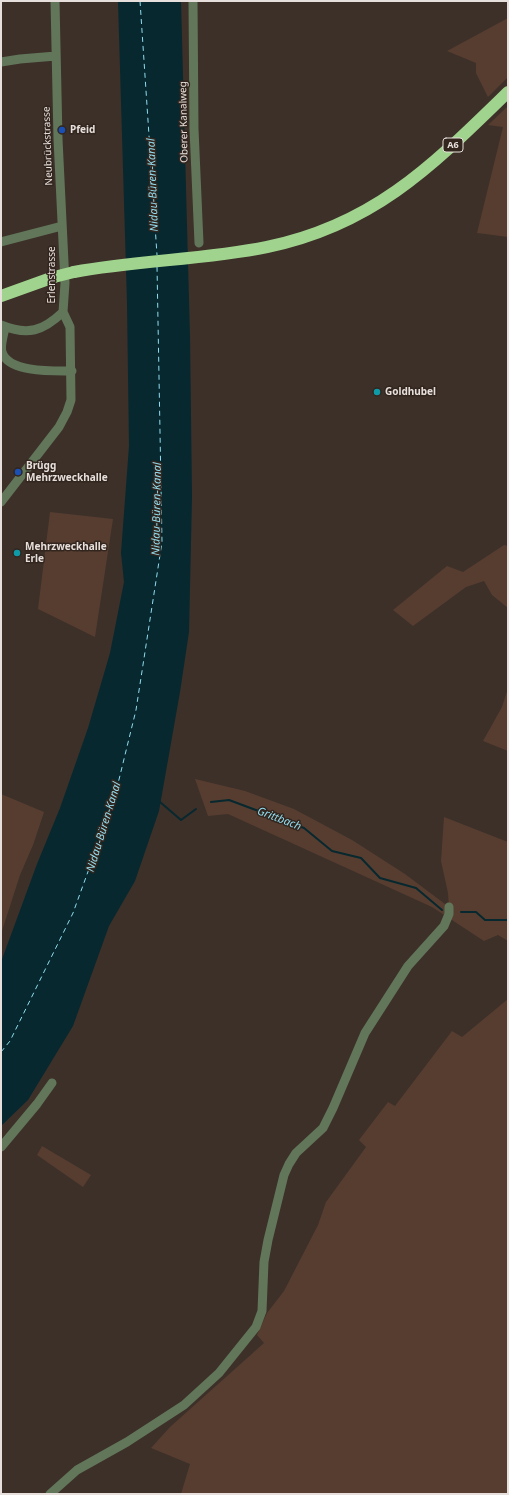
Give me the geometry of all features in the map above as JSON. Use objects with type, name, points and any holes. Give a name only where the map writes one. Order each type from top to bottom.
[{"type":"highway","name":"A6","points":[[3,296],[54,277],[74,272],[259,248],[292,241],[341,223],[366,211],[394,194],[419,175],[508,92]]},
{"type":"street","name":"Neubrückstrasse","points":[[55,1],[62,226]]},
{"type":"street","name":"Oberer Kanalweg","points":[[193,1],[194,129],[199,243]]},
{"type":"street","points":[[1,62],[56,56]]},
{"type":"street","points":[[1,242],[62,226]]},
{"type":"street","name":"Erlenstrasse","points":[[1,502],[63,421],[71,400],[72,371],[70,327],[63,312],[65,283],[62,226]]},
{"type":"street","points":[[63,312],[45,326],[35,330],[22,332],[3,326],[1,349],[6,358],[23,367],[40,371],[72,371]]},
{"type":"street","points":[[50,1494],[77,1470],[127,1442],[184,1405],[219,1373],[256,1327],[262,1311],[264,1262],[268,1240],[284,1175],[289,1164],[296,1153],[323,1128],[332,1112],[365,1033],[408,966],[437,934],[448,914]]},
{"type":"street","points":[[1,1147],[37,1104],[52,1083]]},
{"type":"shaded area","points":[[508,18],[508,77],[488,97],[476,73],[476,63],[447,51]]},
{"type":"shaded area","points":[[508,106],[508,237],[477,233],[503,127],[488,125]]},
{"type":"shaded area","points":[[50,512],[113,519],[95,637],[38,609]]},
{"type":"shaded area","points":[[504,545],[508,546],[508,608],[492,595],[484,581],[466,587],[413,626],[393,610],[447,566],[463,572]]},
{"type":"shaded area","points":[[508,688],[508,751],[483,741],[502,707]]},
{"type":"shaded area","points":[[195,779],[245,791],[294,809],[352,840],[405,874],[449,907],[448,893],[441,861],[444,817],[508,842],[508,941],[498,935],[484,941],[432,907],[228,814],[208,816]]},
{"type":"shaded area","points":[[1,794],[44,812],[33,845],[20,875],[1,934]]},
{"type":"shaded area","points":[[508,999],[508,1494],[181,1494],[190,1464],[151,1448],[170,1427],[264,1343],[257,1335],[267,1313],[284,1291],[318,1225],[326,1202],[366,1147],[359,1140],[388,1102],[395,1106],[452,1031],[462,1037]]},
{"type":"shaded area","points":[[42,1146],[91,1175],[83,1187],[37,1155]]},
{"type":"water","name":"Nidau-Büren-Kanal","points":[[118,1],[181,1],[190,337],[192,497],[189,632],[159,811],[135,881],[109,926],[73,1026],[28,1100],[1,1126],[1,962],[37,864],[60,808],[88,728],[110,653],[124,582],[121,553],[129,446],[127,303]]},
{"type":"waterway","name":"Grittbach","points":[[211,802],[229,800],[304,828],[332,851],[361,858],[380,878],[416,888],[442,910]]},
{"type":"waterway","points":[[160,802],[181,820],[196,809]]},
{"type":"waterway","name":"Grittbach","points":[[461,912],[476,912],[485,920],[508,920]]},
{"type":"ferry route","points":[[140,1],[157,255]]},
{"type":"ferry route","points":[[1,1052],[10,1041],[73,913],[114,800],[136,710],[162,542],[157,266]]},
{"type":"place","name":"Pfeid","points":[[62,130]]},
{"type":"place","name":"Goldhubel","points":[[377,392]]},
{"type":"place","name":"Brügg Mehrzweckhalle","points":[[18,472]]},
{"type":"place","name":"Mehrzweckhalle Erle","points":[[17,553]]}]
